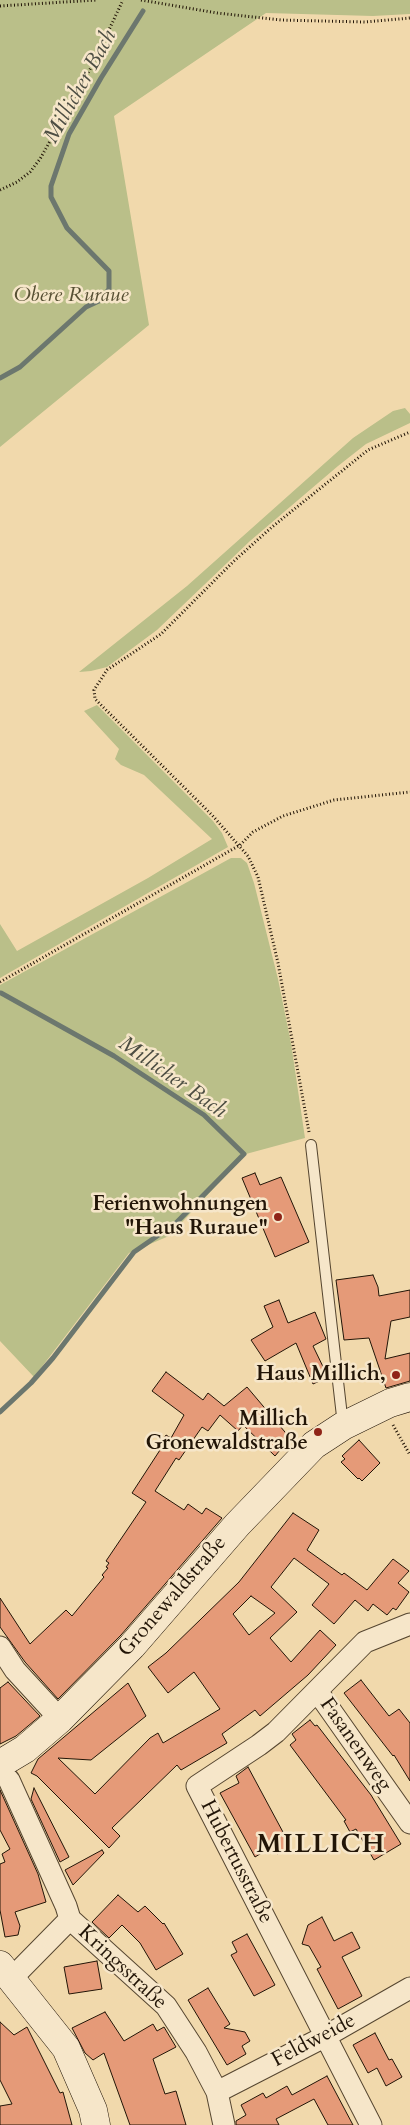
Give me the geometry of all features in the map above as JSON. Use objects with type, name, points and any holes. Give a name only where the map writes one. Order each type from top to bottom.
[{"type":"main road","name":"Gronewaldstraße","points":[[5,1772],[25,1750],[60,1719],[132,1646],[236,1525],[314,1446],[343,1426],[382,1407],[410,1397]]},
{"type":"main road","points":[[6,1971],[66,2048],[93,2110],[96,2125]]},
{"type":"street","name":"Hubertusstraße","points":[[371,2125],[197,1786],[271,1736],[365,1642],[410,1624]]},
{"type":"street","points":[[0,1647],[14,1670],[60,1719]]},
{"type":"street","name":"Fasanenweg","points":[[316,1691],[410,1823]]},
{"type":"street","name":"Kringsstraße","points":[[5,1772],[66,1906],[70,1919],[166,2006],[196,2052],[217,2092],[224,2125]]},
{"type":"street","name":"Kringsstraße","points":[[6,1971],[70,1919]]},
{"type":"street","name":"Feldweide","points":[[217,2092],[326,2036],[410,1988]]},
{"type":"lane","points":[[311,1145],[343,1426]]},
{"type":"path","points":[[0,6],[97,0]]},
{"type":"path","points":[[0,190],[17,182],[30,172],[40,159],[93,64],[123,0]]},
{"type":"path","points":[[142,0],[217,13],[281,20],[365,22],[410,18]]},
{"type":"path","points":[[311,1145],[295,1046],[276,954],[258,878],[248,856],[212,814],[95,699],[94,690],[107,670],[161,634],[234,560],[272,527],[368,450],[410,432]]},
{"type":"path","points":[[0,982],[240,846],[253,832],[283,816],[334,800],[410,792]]},
{"type":"path","points":[[382,1407],[410,1455]]},
{"type":"green space","name":"Obere Ruraue","points":[[0,0],[410,0],[410,14],[373,16],[266,13],[114,116],[149,325],[0,447]]},
{"type":"green space","points":[[405,408],[410,414],[410,423],[366,444],[338,466],[250,541],[157,630],[107,667],[79,672],[187,586],[353,438],[393,411]]},
{"type":"green space","points":[[97,705],[213,821],[222,833],[228,847],[0,978],[0,924],[17,951],[148,878],[212,839],[144,775],[121,765],[115,759],[119,749],[84,711]]},
{"type":"green space","points":[[231,858],[241,858],[247,863],[254,883],[278,979],[291,1043],[305,1138],[246,1154],[169,1236],[129,1253],[34,1377],[0,1341],[0,985]]},
{"type":"building","name":"Ferienwohnungen \"Haus Ruraue\"","points":[[255,1173],[260,1185],[281,1177],[309,1242],[275,1257],[242,1178]]},
{"type":"building","points":[[373,1275],[378,1287],[379,1296],[410,1290],[410,1317],[391,1321],[385,1359],[410,1353],[410,1381],[386,1388],[369,1338],[344,1340],[336,1280]]},
{"type":"building","points":[[279,1300],[288,1323],[315,1312],[326,1339],[313,1346],[328,1377],[313,1384],[296,1343],[265,1361],[251,1340],[273,1327],[264,1306]]},
{"type":"building","points":[[166,1372],[203,1400],[208,1393],[224,1406],[247,1387],[290,1438],[275,1456],[243,1425],[238,1431],[220,1415],[208,1431],[202,1427],[179,1460],[176,1458],[155,1491],[184,1510],[188,1504],[202,1514],[206,1508],[222,1518],[121,1635],[58,1699],[25,1662],[0,1627],[0,1598],[30,1644],[66,1610],[72,1616],[104,1577],[102,1575],[108,1568],[106,1567],[109,1563],[106,1561],[146,1502],[132,1493],[160,1450],[158,1448],[166,1435],[171,1438],[184,1415],[152,1391]]},
{"type":"building","points":[[359,1440],[380,1463],[362,1481],[341,1462],[345,1459],[342,1456]]},
{"type":"building","points":[[293,1513],[319,1530],[307,1550],[367,1590],[393,1559],[409,1571],[398,1583],[409,1592],[396,1610],[393,1608],[387,1615],[373,1604],[368,1611],[355,1600],[334,1624],[312,1605],[329,1584],[294,1558],[271,1587],[297,1612],[270,1638],[291,1662],[320,1630],[336,1645],[308,1675],[260,1716],[255,1710],[222,1734],[227,1743],[181,1770],[177,1765],[112,1828],[120,1836],[109,1848],[37,1776],[31,1773],[38,1759],[128,1683],[146,1716],[91,1760],[58,1758],[95,1794],[150,1738],[158,1733],[163,1743],[220,1709],[194,1672],[168,1693],[148,1667],[166,1653],[239,1582]],"holes":[[[251,1596],[275,1613],[249,1635],[233,1614]]]},
{"type":"building","points":[[361,1680],[389,1716],[399,1709],[410,1723],[410,1781],[394,1755],[344,1693]]},
{"type":"building","points":[[8,1682],[40,1716],[16,1736],[0,1744],[0,1688]]},
{"type":"building","points":[[310,1720],[315,1726],[317,1725],[371,1795],[401,1844],[374,1860],[356,1829],[350,1832],[344,1821],[346,1820],[290,1745],[296,1740],[292,1734]]},
{"type":"building","points":[[248,1767],[291,1847],[277,1854],[273,1846],[255,1857],[220,1793],[239,1783],[236,1776]]},
{"type":"building","points":[[34,1788],[69,1857],[60,1862],[31,1799]]},
{"type":"building","points":[[0,1790],[38,1874],[46,1902],[15,1912],[20,1926],[18,1935],[5,1937],[0,1910],[0,1864],[5,1862],[2,1854],[10,1849],[0,1830]]},
{"type":"building","points":[[102,1850],[104,1853],[73,1885],[65,1870]]},
{"type":"building","points":[[118,1895],[138,1912],[145,1906],[164,1923],[183,1954],[156,1970],[140,1943],[122,1925],[109,1938],[92,1922]]},
{"type":"building","points":[[322,1917],[334,1941],[352,1932],[360,1948],[342,1957],[362,1996],[338,2009],[317,1969],[321,1967],[309,1946],[302,1944],[308,1925]]},
{"type":"building","points":[[247,1934],[275,1985],[254,1996],[231,1955],[237,1952],[232,1942]]},
{"type":"building","points":[[97,1961],[102,1989],[69,1994],[64,1967]]},
{"type":"building","points":[[208,1988],[230,2024],[224,2028],[245,2032],[250,2041],[242,2046],[246,2054],[227,2065],[188,2000]]},
{"type":"building","points":[[105,2012],[124,2041],[153,2024],[157,2031],[164,2027],[176,2047],[153,2059],[165,2094],[176,2091],[186,2125],[130,2125],[104,2053],[93,2060],[85,2053],[72,2028]]},
{"type":"building","points":[[0,2022],[14,2035],[27,2027],[60,2093],[63,2092],[72,2125],[0,2125],[0,2106],[12,2104],[0,2080]]},
{"type":"building","points":[[375,2033],[389,2060],[392,2059],[402,2077],[386,2086],[377,2068],[368,2073],[353,2045]]},
{"type":"building","points":[[327,2076],[353,2125],[328,2125],[314,2099],[276,2119],[279,2125],[236,2125],[236,2121],[246,2115],[241,2105],[263,2093],[266,2098],[287,2086],[292,2095]]},
{"type":"waterway","name":"Millicher Bach","points":[[0,378],[20,367],[86,307],[101,300],[109,289],[109,271],[67,228],[51,197],[51,186],[69,134],[143,11]]},
{"type":"waterway","name":"Millicher Bach","points":[[0,1412],[31,1383],[53,1358],[134,1252],[176,1223],[244,1154],[204,1115],[114,1056],[1,993]]},
{"type":"place","name":"Ferienwohnungen \"Haus Ruraue\"","points":[[278,1217]]},
{"type":"place","name":"Haus Millich,","points":[[396,1375]]},
{"type":"place","name":"Millich Gronewaldstraße","points":[[318,1432]]},
{"type":"district","name":"MILLICH","points":[[321,1846]]}]
